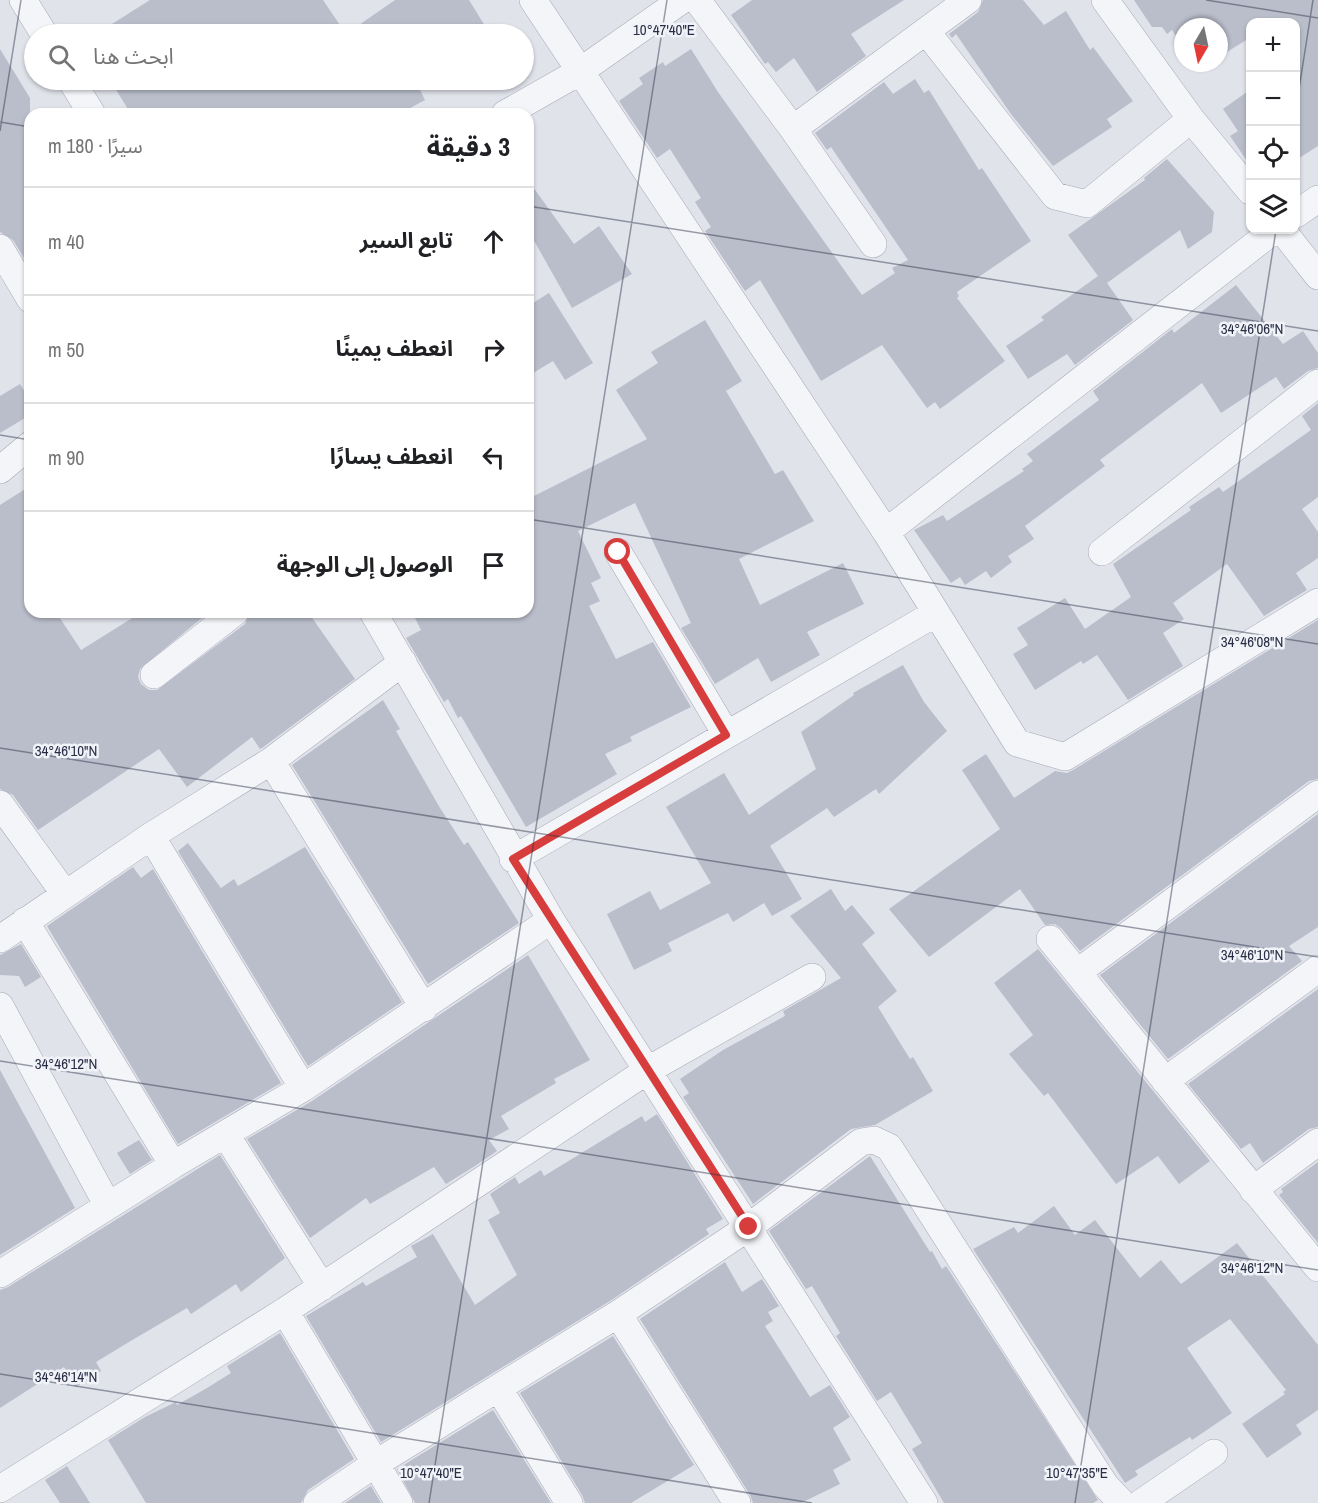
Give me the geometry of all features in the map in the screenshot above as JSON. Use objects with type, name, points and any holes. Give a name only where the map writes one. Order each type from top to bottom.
[{"type":"street","points":[[23,0],[38,24]]},
{"type":"street","points":[[533,0],[886,532],[1017,743],[1065,756],[1318,602]]},
{"type":"street","points":[[516,108],[579,72],[682,0]]},
{"type":"street","points":[[697,0],[793,129],[873,244]]},
{"type":"street","points":[[793,129],[968,0]]},
{"type":"street","points":[[1105,0],[1191,119],[1246,185]]},
{"type":"street","points":[[926,31],[1055,196],[1087,204],[1191,119]]},
{"type":"street","points":[[77,90],[88,108]]},
{"type":"street","points":[[1300,211],[1318,199]]},
{"type":"street","points":[[886,532],[1269,234]]},
{"type":"street","points":[[1285,234],[1318,276]]},
{"type":"street","points":[[0,248],[24,289]]},
{"type":"street","points":[[1102,552],[1318,383]]},
{"type":"street","points":[[0,470],[24,450]]},
{"type":"street","points":[[618,552],[726,735]]},
{"type":"street","points":[[513,859],[936,613]]},
{"type":"street","points":[[154,675],[227,618]]},
{"type":"street","points":[[377,618],[550,920],[924,1503]]},
{"type":"street","points":[[0,939],[151,836],[271,761],[403,662]]},
{"type":"street","points":[[271,761],[424,1008]]},
{"type":"street","points":[[1078,972],[1318,794]]},
{"type":"street","points":[[0,804],[65,894]]},
{"type":"street","points":[[151,836],[303,1088]]},
{"type":"street","points":[[0,1274],[173,1165],[303,1088],[424,1008],[550,920]]},
{"type":"street","points":[[25,921],[173,1165]]},
{"type":"street","points":[[1050,939],[1318,1268]]},
{"type":"street","points":[[1165,1081],[1318,969]]},
{"type":"street","points":[[0,1489],[285,1311],[648,1070],[812,977]]},
{"type":"street","points":[[0,1006],[108,1206]]},
{"type":"street","points":[[226,1135],[322,1287]]},
{"type":"street","points":[[317,1503],[375,1464],[618,1314],[749,1227],[861,1142],[874,1140],[889,1147],[1106,1485],[1122,1503]]},
{"type":"street","points":[[1253,1190],[1318,1142]]},
{"type":"street","points":[[285,1311],[399,1503]]},
{"type":"street","points":[[618,1314],[737,1503]]},
{"type":"street","points":[[499,1389],[569,1503]]},
{"type":"street","points":[[1141,1503],[1214,1453]]},
{"type":"building","points":[[150,0],[323,0],[339,24],[112,24]]},
{"type":"building","points":[[395,0],[469,0],[484,24],[360,24]]},
{"type":"building","points":[[752,0],[904,0],[851,34],[866,56],[817,92],[794,58],[776,72],[768,62],[765,64],[731,15]]},
{"type":"building","points":[[983,0],[1023,0],[1044,25],[1066,11],[1090,50],[1093,47],[1133,101],[1107,119],[1112,127],[1053,166],[1011,114],[956,34],[952,38],[949,34],[978,12]]},
{"type":"building","points":[[1134,0],[1318,0],[1318,146],[1300,157],[1300,18],[1246,18],[1246,40],[1228,51],[1228,18],[1174,18],[1174,33],[1172,30],[1167,34],[1162,27],[1152,27]]},
{"type":"building","points":[[0,49],[30,98],[30,108],[24,108],[24,258],[13,240],[0,232]]},
{"type":"building","points":[[691,49],[718,92],[862,295],[895,273],[892,268],[908,260],[831,147],[827,150],[815,133],[884,82],[893,94],[915,79],[924,93],[929,90],[979,170],[982,168],[1031,241],[957,292],[959,296],[957,298],[1005,361],[940,409],[935,402],[927,408],[882,345],[821,381],[760,280],[745,291],[705,231],[711,227],[695,202],[701,198],[670,149],[657,158],[619,101],[643,84],[639,78],[663,62],[665,66]]},
{"type":"building","points":[[116,90],[420,90],[425,100],[410,108],[127,108]]},
{"type":"building","points":[[1246,93],[1246,160],[1230,136],[1238,131],[1223,109]]},
{"type":"building","points":[[1167,159],[1214,212],[1212,232],[1188,249],[1180,230],[1107,283],[1133,320],[1075,365],[1067,354],[1028,379],[1006,346],[1044,320],[1041,317],[1098,276],[1068,235],[1145,180],[1144,178]]},
{"type":"building","points":[[534,188],[574,244],[599,226],[632,274],[572,308],[534,241]]},
{"type":"building","points":[[1236,285],[1283,344],[1303,331],[1318,353],[1318,368],[1308,371],[1284,389],[1276,377],[1221,413],[1202,383],[1100,460],[1105,466],[1025,526],[1034,539],[1008,556],[1012,562],[991,578],[986,571],[965,585],[960,577],[951,583],[914,530],[943,515],[947,521],[1024,471],[1022,469],[1033,461],[1027,454],[1099,400],[1093,391],[1172,329],[1174,333]]},
{"type":"building","points":[[549,293],[593,363],[565,380],[553,361],[534,372],[534,302]]},
{"type":"building","points":[[705,320],[742,381],[726,391],[775,474],[783,470],[814,521],[739,559],[760,605],[843,563],[864,604],[807,632],[820,655],[771,682],[758,658],[715,684],[681,628],[691,623],[635,503],[578,531],[601,578],[591,583],[600,601],[589,606],[616,659],[653,642],[691,707],[630,737],[632,741],[605,754],[617,774],[526,827],[461,716],[458,718],[448,699],[444,702],[406,638],[421,630],[415,618],[534,618],[534,496],[647,439],[616,390],[658,363],[651,352]]},
{"type":"building","points":[[20,384],[24,390],[24,419],[0,433],[0,396]]},
{"type":"building","points":[[1318,403],[1318,497],[1302,509],[1318,532],[1318,558],[1296,573],[1307,590],[1264,616],[1227,564],[1173,603],[1184,619],[1163,633],[1183,666],[1128,700],[1097,655],[1083,664],[1081,661],[1035,690],[1013,654],[1028,645],[1017,628],[1065,598],[1085,629],[1131,597],[1113,564],[1191,510],[1189,507],[1219,487],[1223,492],[1311,430],[1302,416]]},
{"type":"building","points":[[24,490],[24,618],[60,618],[81,650],[132,618],[202,618],[140,669],[138,677],[141,684],[149,690],[157,690],[245,624],[248,618],[312,618],[355,679],[262,748],[260,749],[252,737],[187,787],[159,749],[38,830],[13,795],[0,789],[0,505]]},
{"type":"building","points":[[1318,620],[1318,779],[1309,781],[1080,951],[1062,929],[1055,924],[1045,925],[1020,889],[929,957],[889,909],[1000,829],[962,770],[986,754],[1014,798],[1055,771],[1067,773],[1073,770]]},
{"type":"building","points":[[903,665],[924,702],[947,731],[879,794],[876,789],[834,817],[827,808],[770,846],[802,899],[772,916],[764,903],[733,922],[728,913],[668,943],[672,951],[634,970],[607,914],[650,891],[660,910],[711,883],[666,807],[724,773],[749,815],[816,769],[801,732],[854,695],[853,693]]},
{"type":"building","points":[[383,700],[400,729],[396,731],[440,808],[464,845],[468,842],[519,923],[428,984],[292,765]]},
{"type":"building","points":[[1318,814],[1318,927],[1289,946],[1302,961],[1168,1059],[1100,975]]},
{"type":"building","points":[[188,843],[221,888],[234,879],[238,886],[305,847],[402,1002],[308,1066],[178,851]]},
{"type":"building","points":[[133,867],[141,878],[153,869],[281,1083],[178,1144],[47,926]]},
{"type":"building","points":[[831,889],[845,911],[852,905],[875,933],[862,944],[897,991],[878,1007],[910,1059],[913,1057],[933,1091],[875,1125],[851,1129],[753,1204],[683,1097],[689,1093],[680,1079],[723,1050],[785,1016],[783,1011],[841,978],[790,916]]},
{"type":"building","points":[[21,944],[41,977],[25,987],[19,976],[0,975],[0,955]]},
{"type":"building","points":[[1038,949],[1210,1161],[1179,1184],[1158,1156],[1116,1184],[1048,1093],[1044,1096],[1009,1054],[1033,1035],[994,983]]},
{"type":"building","points":[[528,955],[590,1060],[554,1079],[556,1083],[501,1116],[509,1129],[489,1140],[497,1151],[475,1166],[446,1184],[434,1167],[370,1204],[366,1198],[310,1238],[247,1139],[312,1101]]},
{"type":"building","points":[[1318,989],[1318,1127],[1309,1129],[1263,1163],[1250,1143],[1241,1149],[1188,1084]]},
{"type":"building","points":[[0,1070],[75,1208],[0,1255]]},
{"type":"building","points":[[657,1114],[723,1219],[706,1229],[709,1234],[610,1301],[381,1442],[306,1316],[363,1282],[366,1286],[417,1257],[411,1246],[433,1234],[475,1305],[517,1275],[488,1220],[500,1213],[490,1194],[515,1177],[519,1184],[541,1170],[544,1176],[642,1116],[645,1122]]},
{"type":"building","points":[[139,1140],[152,1160],[130,1174],[117,1153]]},
{"type":"building","points":[[220,1155],[285,1258],[241,1292],[236,1284],[191,1314],[187,1308],[96,1362],[101,1371],[76,1387],[64,1367],[0,1408],[0,1290]]},
{"type":"building","points":[[870,1156],[930,1252],[932,1251],[942,1269],[946,1266],[1098,1500],[1093,1503],[944,1503],[912,1449],[922,1443],[891,1392],[877,1401],[836,1336],[840,1333],[812,1286],[806,1289],[769,1231]]},
{"type":"building","points":[[1318,1162],[1318,1243],[1279,1195],[1283,1192],[1281,1189]]},
{"type":"building","points":[[1054,1206],[1075,1235],[1095,1220],[1140,1278],[1161,1260],[1181,1284],[1237,1243],[1318,1345],[1318,1410],[1296,1425],[1302,1434],[1267,1458],[1242,1424],[1285,1394],[1283,1392],[1286,1390],[1230,1319],[1187,1348],[1232,1413],[1192,1440],[1190,1437],[1135,1471],[1138,1475],[1125,1483],[973,1249],[1014,1227],[1018,1233]]},
{"type":"building","points":[[725,1262],[742,1292],[762,1279],[779,1306],[768,1312],[773,1321],[765,1326],[810,1397],[830,1385],[850,1417],[833,1428],[851,1460],[833,1470],[840,1484],[801,1503],[753,1503],[640,1319]]},
{"type":"building","points":[[280,1333],[354,1459],[308,1490],[301,1503],[146,1503],[108,1440],[145,1417],[176,1402],[177,1405],[207,1388],[231,1373],[227,1366]]},
{"type":"building","points":[[613,1336],[694,1465],[631,1503],[585,1503],[520,1393]]},
{"type":"building","points":[[493,1410],[551,1503],[415,1503],[397,1469]]},
{"type":"building","points":[[67,1466],[90,1503],[60,1503],[45,1480]]},
{"type":"building","points":[[371,1486],[381,1503],[345,1503]]},
{"type":"route","points":[[618,552],[726,735],[513,859],[749,1227]]}]
